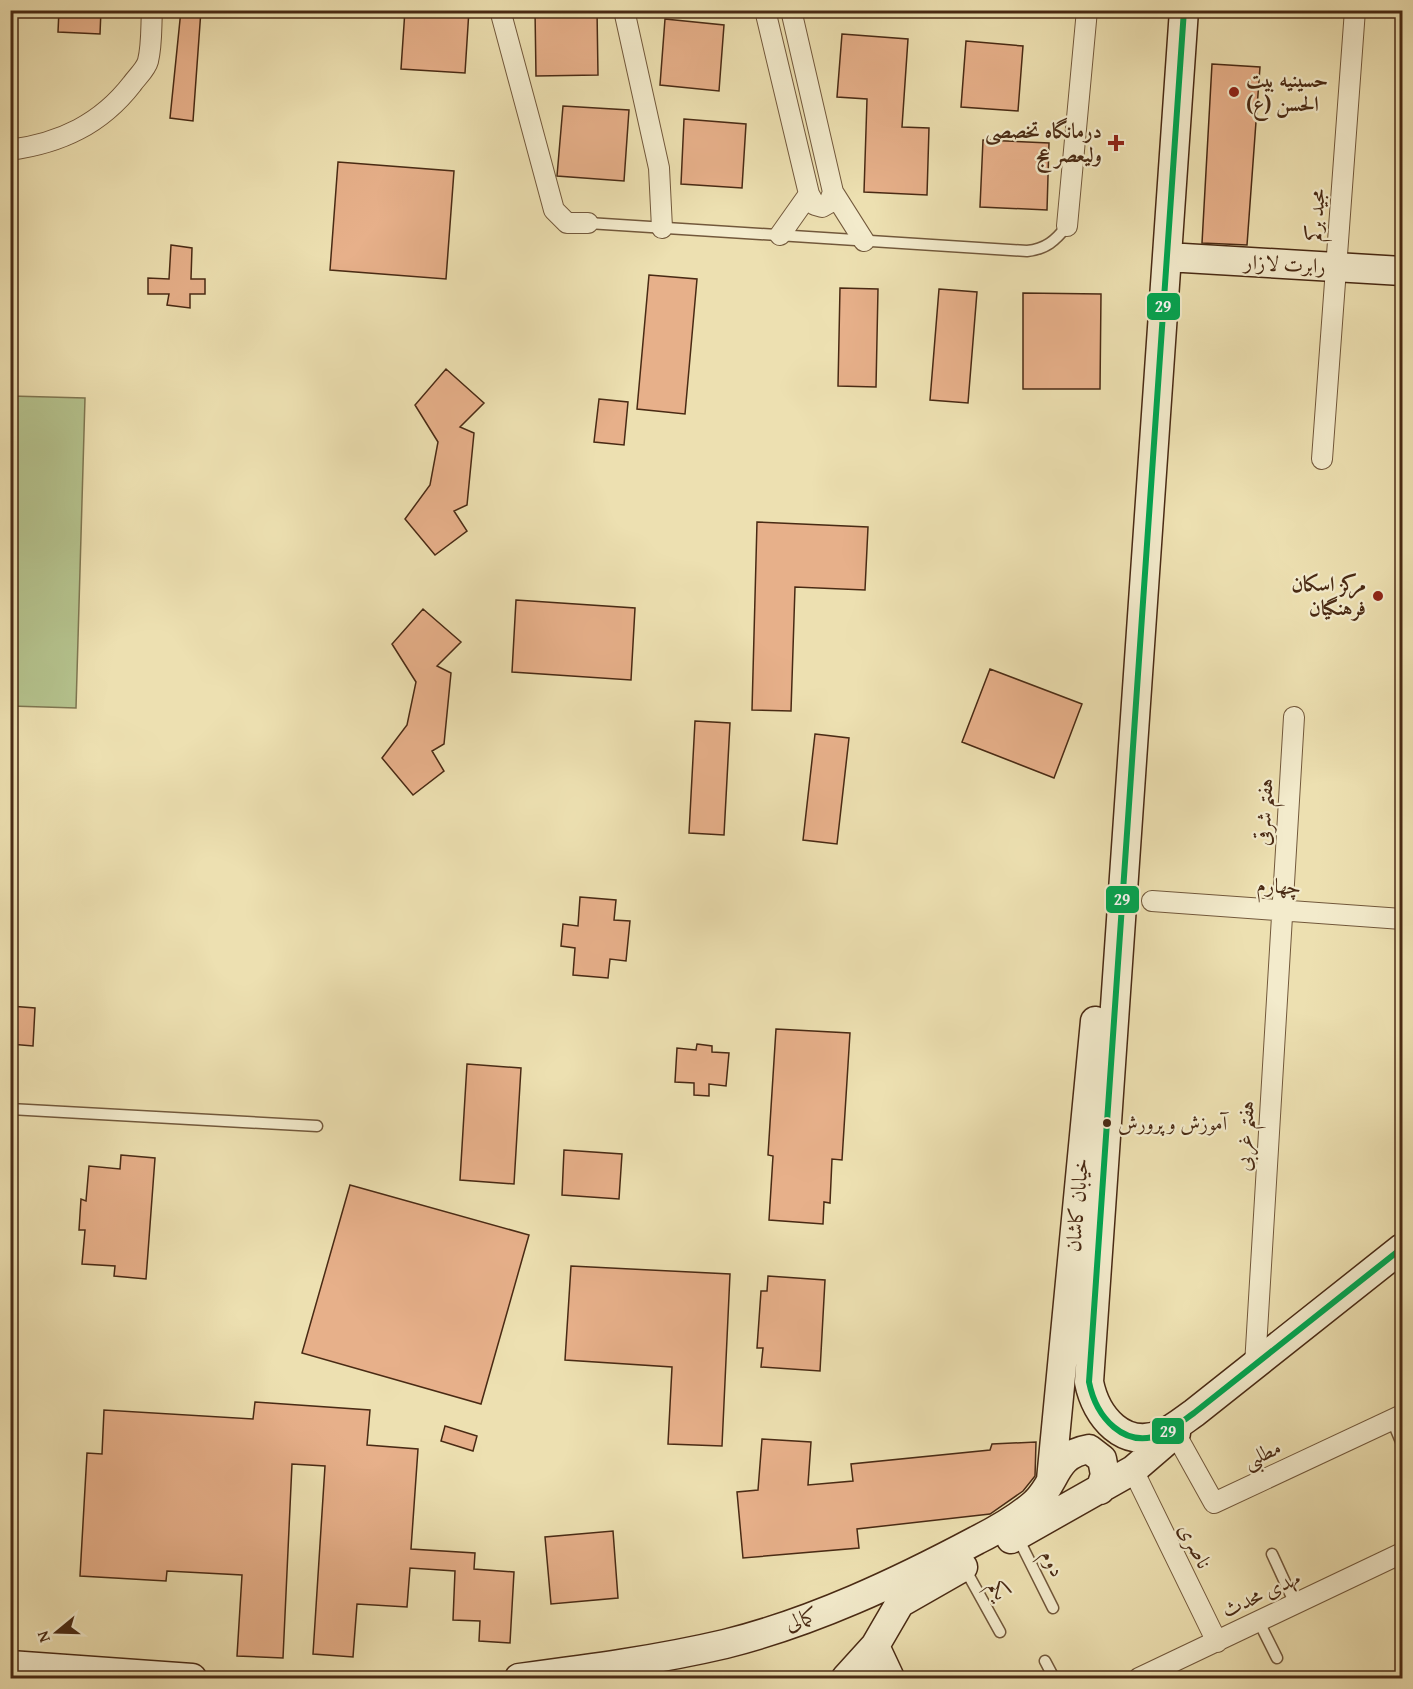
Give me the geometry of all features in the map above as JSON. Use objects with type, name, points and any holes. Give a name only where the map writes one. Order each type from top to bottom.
[{"type":"main road","name":"خیابان کاشان","points":[[1184,10],[1089,1383],[1102,1416],[1125,1435],[1139,1438],[1163,1434],[1185,1423]]},
{"type":"main road","name":"رابرت لازار","points":[[1167,258],[1402,271]]},
{"type":"main road","name":"خیابان کاشان","points":[[1051,1482],[1096,1008],[1120,932]]},
{"type":"main road","points":[[846,1678],[875,1646],[900,1603],[1133,1470],[1255,1365],[1402,1248]]},
{"type":"main road","name":"کمالی","points":[[519,1678],[626,1664],[727,1643],[824,1612],[980,1539],[1033,1504],[1051,1482],[1062,1461],[1074,1451],[1089,1449],[1102,1459],[1105,1474],[1100,1490]]},
{"type":"main road","points":[[875,1646],[890,1678]]},
{"type":"main road","points":[[10,1665],[192,1678]]},
{"type":"street","points":[[10,150],[36,147],[68,137],[96,121],[121,99],[148,63],[152,10]]},
{"type":"street","points":[[500,10],[554,210],[567,223],[588,223]]},
{"type":"street","points":[[624,10],[658,168],[662,228]]},
{"type":"street","points":[[765,10],[809,194],[815,205],[822,207],[830,203],[833,192]]},
{"type":"street","points":[[791,10],[833,192],[864,241]]},
{"type":"street","points":[[1068,226],[1087,10]]},
{"type":"street","name":"مجید برکم","points":[[1322,459],[1355,10]]},
{"type":"street","points":[[780,235],[809,194]]},
{"type":"street","name":"هفتم شرقی","points":[[1282,910],[1294,717]]},
{"type":"street","name":"چهارم","points":[[1152,901],[1402,919]]},
{"type":"street","name":"هفتم غربی","points":[[1255,1365],[1282,910]]},
{"type":"street","name":"مطلبی","points":[[1185,1423],[1214,1503],[1397,1418]]},
{"type":"street","name":"ناصری","points":[[1133,1470],[1217,1642]]},
{"type":"street","name":"مهدی محدث","points":[[1139,1678],[1402,1553]]},
{"type":"lane","points":[[588,223],[1027,251],[1043,249],[1056,240],[1068,226]]},
{"type":"lane","points":[[10,1109],[317,1126]]},
{"type":"lane","points":[[1397,1418],[1402,1444]]},
{"type":"lane","name":"دوم","points":[[1017,1536],[1053,1608]]},
{"type":"lane","points":[[1272,1554],[1295,1604]]},
{"type":"lane","name":"یکم","points":[[964,1566],[1000,1632]]},
{"type":"lane","points":[[1259,1622],[1277,1658]]},
{"type":"lane","points":[[1045,1661],[1054,1678]]},
{"type":"green space","points":[[11,396],[85,398],[76,708],[11,706]]},
{"type":"building","points":[[59,10],[101,10],[100,34],[58,32]]},
{"type":"building","points":[[181,10],[201,10],[193,121],[170,118]]},
{"type":"building","points":[[405,10],[469,10],[465,73],[401,69]]},
{"type":"building","points":[[535,10],[597,10],[598,75],[536,76]]},
{"type":"building","points":[[665,19],[724,25],[719,91],[660,85]]},
{"type":"building","points":[[842,34],[908,39],[902,127],[929,128],[927,195],[864,192],[867,99],[837,97]]},
{"type":"building","points":[[966,41],[1023,46],[1018,111],[961,107]]},
{"type":"building","points":[[1212,64],[1260,67],[1247,245],[1202,243]]},
{"type":"building","points":[[563,106],[629,110],[624,181],[557,176]]},
{"type":"building","points":[[684,119],[746,124],[742,188],[681,184]]},
{"type":"building","points":[[983,140],[1049,143],[1047,210],[980,207]]},
{"type":"building","points":[[338,162],[454,171],[446,279],[330,270]]},
{"type":"building","points":[[171,245],[192,248],[191,279],[205,279],[205,294],[190,294],[190,308],[167,305],[169,294],[148,294],[148,278],[169,279]]},
{"type":"building","points":[[649,275],[697,279],[685,414],[637,409]]},
{"type":"building","points":[[840,288],[878,289],[876,387],[838,386]]},
{"type":"building","points":[[939,289],[977,292],[968,403],[930,400]]},
{"type":"building","points":[[1023,293],[1101,294],[1100,389],[1023,389]]},
{"type":"building","points":[[446,369],[484,403],[460,427],[474,433],[467,505],[454,511],[467,531],[435,555],[405,519],[430,485],[438,442],[415,405]]},
{"type":"building","points":[[599,399],[628,402],[624,445],[594,442]]},
{"type":"building","points":[[757,522],[868,527],[865,590],[795,587],[791,711],[752,710]]},
{"type":"building","points":[[516,600],[635,608],[631,680],[512,672]]},
{"type":"building","points":[[423,609],[461,642],[437,666],[451,673],[444,744],[432,751],[444,771],[413,795],[382,758],[407,725],[416,682],[392,644]]},
{"type":"building","points":[[990,669],[1082,704],[1054,778],[962,742]]},
{"type":"building","points":[[695,721],[730,723],[724,835],[689,833]]},
{"type":"building","points":[[815,734],[849,738],[837,844],[803,840]]},
{"type":"building","points":[[580,897],[616,900],[614,920],[630,921],[626,961],[610,959],[608,978],[573,975],[575,948],[561,946],[563,924],[578,926]]},
{"type":"building","points":[[10,1006],[35,1008],[33,1046],[10,1044]]},
{"type":"building","points":[[776,1029],[850,1033],[842,1160],[832,1159],[830,1203],[824,1202],[823,1224],[769,1220],[773,1156],[768,1155]]},
{"type":"building","points":[[697,1044],[712,1046],[712,1052],[729,1053],[726,1086],[709,1084],[709,1096],[694,1095],[694,1083],[675,1082],[677,1048],[696,1050]]},
{"type":"building","points":[[467,1064],[521,1068],[514,1184],[460,1180]]},
{"type":"building","points":[[564,1150],[622,1154],[619,1199],[562,1195]]},
{"type":"building","points":[[121,1155],[155,1158],[146,1279],[114,1276],[115,1266],[82,1264],[85,1230],[79,1230],[81,1199],[86,1201],[89,1166],[120,1169]]},
{"type":"building","points":[[350,1185],[529,1235],[481,1404],[302,1353]]},
{"type":"building","points":[[571,1266],[730,1274],[722,1446],[668,1444],[672,1367],[565,1360]]},
{"type":"building","points":[[768,1276],[825,1280],[820,1371],[761,1367],[763,1348],[757,1348],[761,1291],[767,1291]]},
{"type":"building","points":[[255,1402],[370,1410],[367,1445],[418,1449],[411,1549],[475,1553],[474,1569],[514,1572],[510,1643],[479,1641],[480,1621],[453,1620],[455,1571],[410,1568],[407,1607],[357,1604],[353,1657],[313,1654],[325,1466],[292,1464],[283,1658],[237,1656],[242,1575],[167,1571],[166,1581],[80,1576],[87,1453],[102,1454],[104,1410],[253,1419]]},
{"type":"building","points":[[445,1426],[477,1436],[473,1451],[441,1441]]},
{"type":"building","points":[[762,1439],[811,1442],[808,1485],[853,1481],[851,1464],[990,1450],[992,1444],[1036,1442],[1035,1476],[1023,1491],[990,1514],[857,1529],[859,1548],[743,1558],[737,1492],[758,1490]]},
{"type":"building","points":[[613,1531],[618,1598],[551,1604],[545,1537]]},
{"type":"transit line","name":"29","points":[[1184,10],[1089,1382],[1098,1407],[1105,1418],[1124,1434],[1136,1438],[1148,1438],[1166,1432],[1194,1413],[1402,1248]]},
{"type":"place","name":"حسینیه بیت الحسن (ع)","points":[[1234,92]]},
{"type":"place","name":"درمانگاه تخصصی ولیعصر عج","points":[[1116,143]]},
{"type":"place","name":"مرکز اسکان فرهنگیان","points":[[1378,596]]},
{"type":"place","name":"آموزش و پرورش","points":[[1107,1123]]}]
